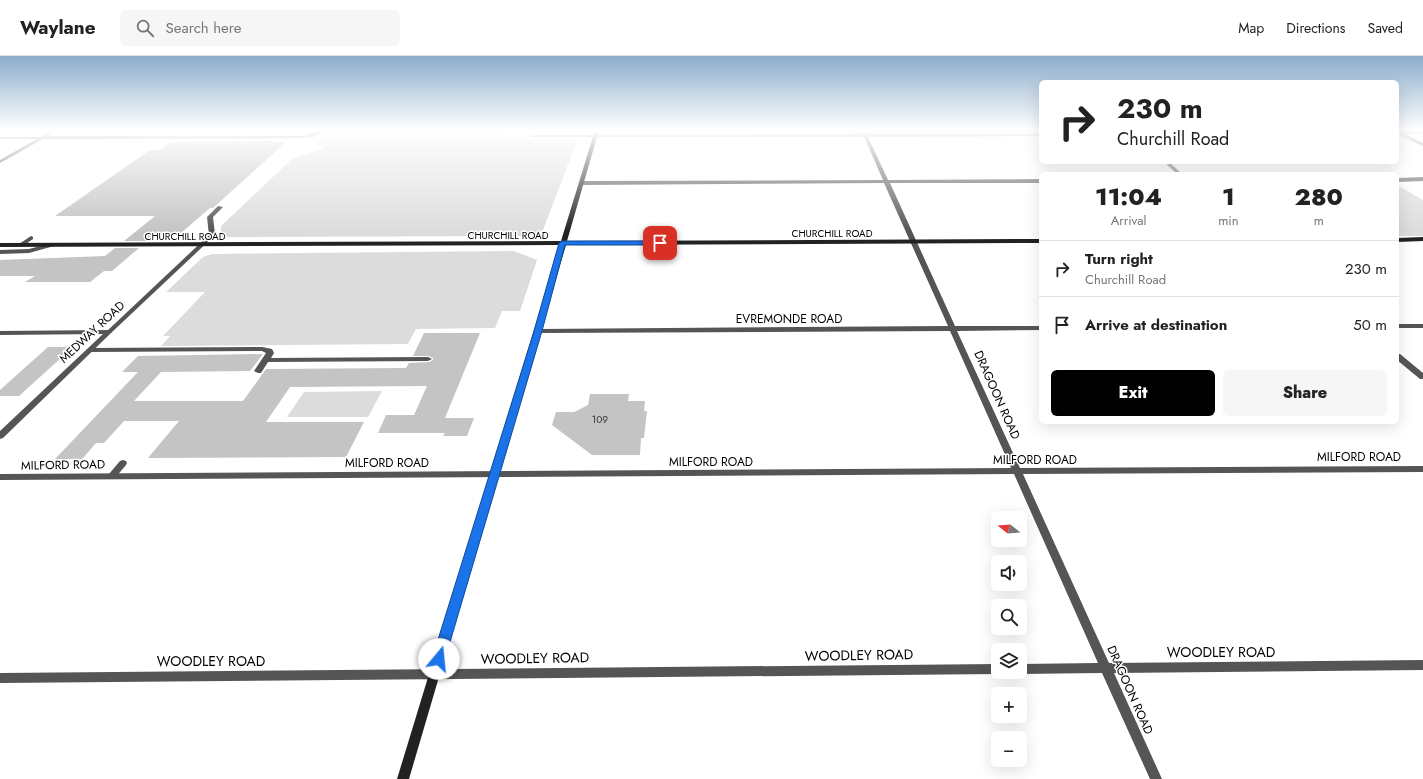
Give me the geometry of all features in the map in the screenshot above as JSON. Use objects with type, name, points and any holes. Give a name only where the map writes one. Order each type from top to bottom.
[{"type":"street","points":[[403,779],[538,331],[562,243],[588,164]]},
{"type":"street","name":"DRAGOON ROAD","points":[[878,164],[1156,779]]},
{"type":"street","points":[[1168,164],[1178,172]]},
{"type":"street","points":[[1399,180],[1423,180]]},
{"type":"street","points":[[582,183],[1039,181]]},
{"type":"street","name":"MEDWAY ROAD","points":[[0,436],[212,235],[210,217],[220,206]]},
{"type":"street","points":[[21,245],[31,238]]},
{"type":"street","points":[[1399,240],[1423,240]]},
{"type":"street","name":"CHURCHILL ROAD","points":[[0,245],[1039,241]]},
{"type":"street","points":[[0,252],[29,251],[52,245]]},
{"type":"street","points":[[1399,326],[1423,326]]},
{"type":"street","name":"EVREMONDE ROAD","points":[[538,331],[1039,328]]},
{"type":"street","points":[[0,333],[109,332]]},
{"type":"street","points":[[90,350],[262,349],[269,351],[270,353],[258,371]]},
{"type":"street","points":[[1399,358],[1423,377]]},
{"type":"street","points":[[266,360],[428,359]]},
{"type":"street","points":[[112,476],[123,463]]},
{"type":"street","name":"MILFORD ROAD","points":[[0,478],[112,476],[1423,469]]},
{"type":"street","name":"WOODLEY ROAD","points":[[1027,669],[1423,665]]},
{"type":"street","name":"WOODLEY ROAD","points":[[0,678],[991,669]]},
{"type":"shaded area","points":[[287,164],[568,164],[543,230],[531,236],[217,237],[221,233],[221,226]]},
{"type":"shaded area","points":[[1399,186],[1423,200],[1423,236],[1399,236]]},
{"type":"shaded area","points":[[514,251],[537,260],[520,311],[502,311],[495,328],[416,329],[408,344],[161,346],[170,336],[163,336],[205,292],[166,292],[203,257],[212,254]]},
{"type":"shaded area","points":[[382,391],[368,417],[287,417],[304,392]]},
{"type":"building","points":[[130,164],[262,164],[213,208],[210,208],[181,233],[157,233],[148,241],[124,241],[155,216],[55,216]]},
{"type":"building","points":[[115,248],[139,248],[112,271],[104,271],[90,282],[25,282],[35,276],[0,276],[0,260],[105,256]]},
{"type":"building","points":[[424,333],[480,333],[445,418],[474,418],[467,436],[443,436],[445,433],[378,433],[386,415],[414,415],[427,386],[290,387],[266,422],[364,422],[346,457],[148,458],[179,421],[124,421],[104,443],[96,443],[82,459],[55,459],[138,372],[122,372],[138,356],[263,354],[250,371],[161,372],[134,401],[243,401],[266,369],[406,368],[409,363],[429,362],[433,360],[433,358],[428,356],[413,356]]},
{"type":"building","points":[[48,347],[73,347],[19,396],[0,396],[0,390]]},
{"type":"building","points":[[590,394],[629,394],[628,401],[645,401],[644,411],[647,411],[644,438],[641,438],[640,455],[592,455],[552,425],[556,412],[574,412],[588,405]]},
{"type":"route","points":[[439,659],[538,331],[562,248],[562,243],[660,243]]}]
